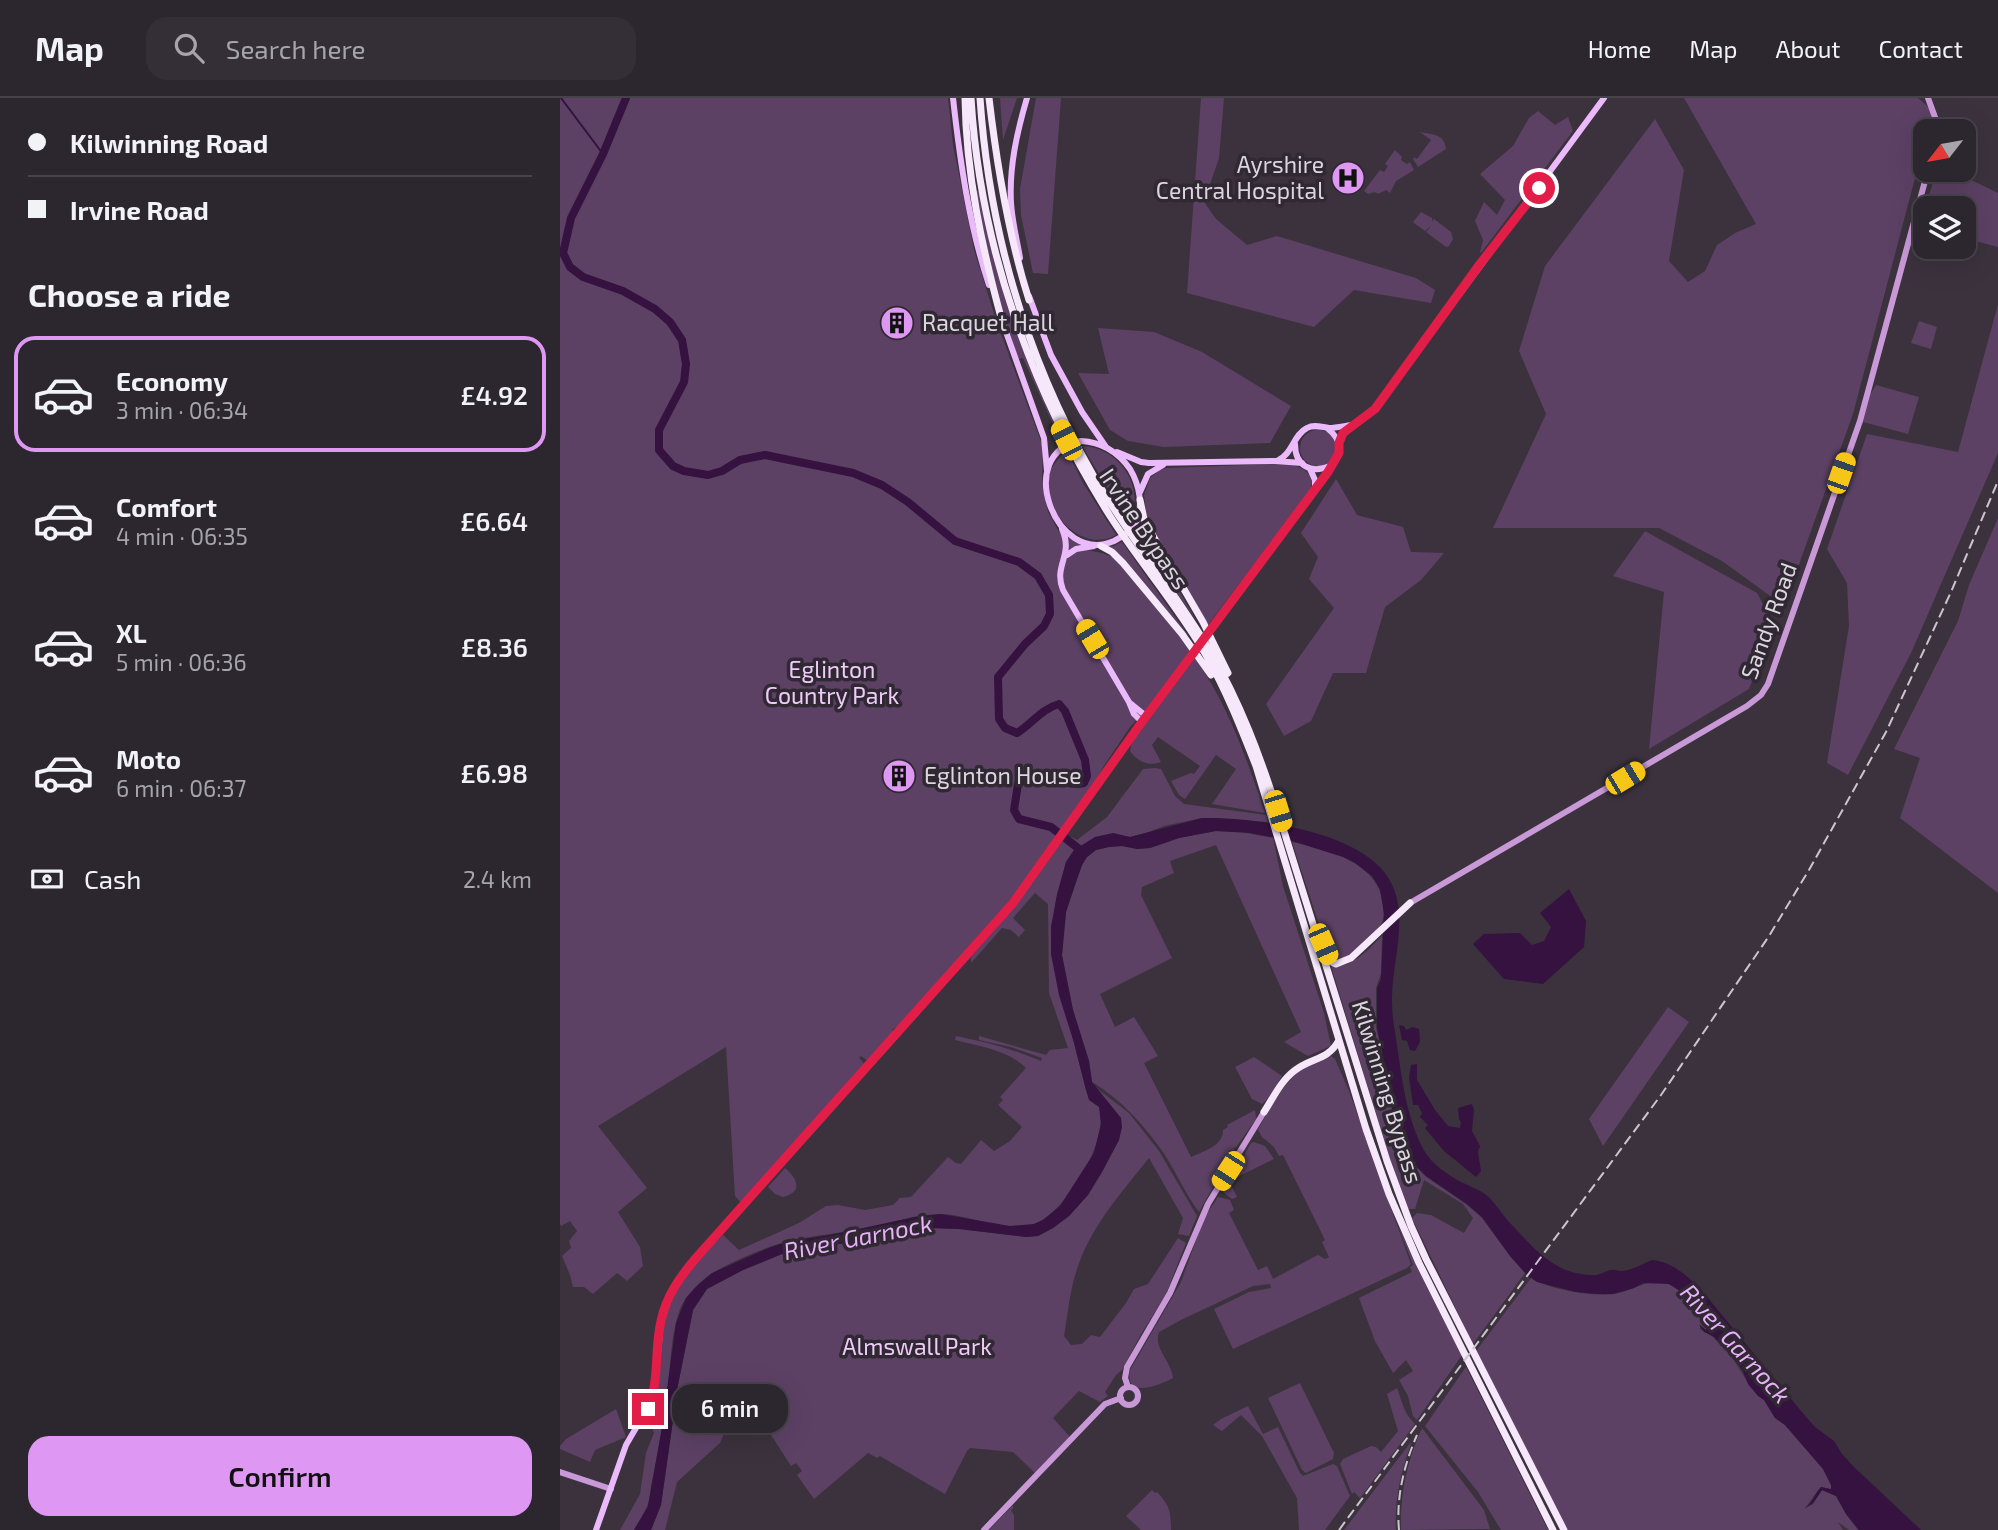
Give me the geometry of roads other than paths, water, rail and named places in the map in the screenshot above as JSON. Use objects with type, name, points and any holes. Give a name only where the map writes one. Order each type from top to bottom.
[{"type":"highway","points":[[965,98],[971,180],[985,258],[1002,321]]},
{"type":"highway","name":"Irvine Bypass","points":[[971,98],[979,172],[996,251],[1018,328],[1042,388],[1079,464],[1111,518],[1208,653]]},
{"type":"highway","name":"Irvine Bypass","points":[[979,98],[987,169],[1002,247],[1018,304],[1049,387],[1072,437],[1116,513],[1208,653]]},
{"type":"highway","points":[[989,98],[1005,209],[1017,263],[1029,299]]},
{"type":"highway","points":[[1139,497],[1144,519],[1203,622],[1234,686],[1242,713]]},
{"type":"highway","points":[[1098,546],[1112,552],[1123,564],[1182,634],[1227,699]]},
{"type":"highway","name":"Kilwinning Bypass","points":[[1208,653],[1274,811]]},
{"type":"highway","name":"Kilwinning Bypass","points":[[1208,653],[1242,713],[1274,811],[1346,1064],[1378,1164],[1404,1230],[1553,1530]]},
{"type":"highway","name":"Kilwinning Bypass","points":[[1287,855],[1316,928],[1387,1161],[1411,1226],[1564,1530]]},
{"type":"highway","points":[[1316,928],[1330,961],[1336,964],[1351,958],[1374,939],[1410,902]]},
{"type":"highway","points":[[1264,1112],[1284,1081],[1295,1070],[1306,1062],[1331,1053],[1339,1039]]},
{"type":"highway","points":[[1331,1053],[1346,1064]]},
{"type":"main road","points":[[953,98],[959,153],[979,251],[1044,438],[1047,498],[1066,539],[1060,578],[1063,590],[1134,714],[1133,728],[1113,762]]},
{"type":"main road","points":[[1027,98],[1016,140],[1011,202],[1029,299],[1066,383],[1109,449],[1131,471],[1138,485],[1139,497],[1138,517],[1124,536],[1098,546],[1076,549],[1065,557]]},
{"type":"main road","points":[[596,1530],[626,1446],[652,1399],[661,1321],[670,1293],[681,1277],[1006,912],[1144,719],[1332,465],[1339,453],[1343,433],[1375,409],[1604,98]]},
{"type":"main road","points":[[1928,98],[1936,119]]},
{"type":"main road","name":"Sandy Road","points":[[1410,902],[1739,711],[1761,695],[1772,671],[1860,421],[1925,182]]},
{"type":"main road","points":[[1275,461],[1284,457],[1302,431],[1308,428],[1354,425]]},
{"type":"main road","points":[[1327,428],[1339,443]]},
{"type":"main road","points":[[1047,471],[1057,455],[1073,443],[1090,442],[1141,462],[1302,463]]},
{"type":"main road","points":[[1295,443],[1297,456],[1310,469],[1315,480],[1315,489]]},
{"type":"main road","points":[[1139,497],[1148,474],[1165,464]]},
{"type":"main road","points":[[1310,469],[1323,469],[1332,465]]},
{"type":"main road","points":[[1059,525],[1078,539],[1098,546]]},
{"type":"main road","points":[[1129,702],[1144,719]]},
{"type":"main road","points":[[1134,714],[1144,719]]},
{"type":"main road","points":[[1128,1387],[1121,1392],[1121,1398],[1123,1402],[1133,1404],[1138,1395],[1128,1387],[1125,1378],[1127,1367],[1173,1287],[1208,1204],[1264,1112]]},
{"type":"main road","points":[[984,1530],[1105,1404],[1121,1398]]},
{"type":"main road","points":[[560,1472],[611,1489]]},
{"type":"water","name":"River Garnock","points":[[1202,818],[1247,820],[1300,829],[1326,836],[1370,858],[1385,873],[1398,903],[1399,936],[1393,986],[1393,1019],[1406,1100],[1419,1140],[1428,1157],[1451,1176],[1485,1194],[1528,1242],[1557,1266],[1582,1274],[1596,1275],[1612,1270],[1630,1269],[1652,1260],[1680,1271],[1703,1292],[1815,1427],[1834,1441],[1854,1467],[1921,1530],[1859,1530],[1836,1496],[1822,1490],[1813,1503],[1804,1509],[1821,1487],[1831,1489],[1823,1469],[1785,1425],[1775,1418],[1764,1400],[1748,1384],[1733,1357],[1713,1336],[1704,1332],[1699,1324],[1706,1330],[1706,1326],[1683,1293],[1669,1284],[1643,1283],[1613,1294],[1597,1294],[1576,1292],[1537,1282],[1510,1256],[1482,1217],[1426,1176],[1415,1165],[1403,1145],[1393,1119],[1377,1028],[1377,988],[1381,979],[1384,914],[1380,889],[1372,876],[1343,857],[1292,841],[1250,833],[1216,831],[1179,838],[1150,848],[1122,846],[1096,850],[1082,865],[1076,882],[1066,912],[1062,955],[1092,1082],[1121,1118],[1122,1127],[1119,1140],[1088,1195],[1069,1216],[1038,1236],[930,1228],[782,1254],[707,1289],[693,1310],[678,1385],[661,1505],[651,1530],[634,1530],[648,1506],[676,1323],[686,1298],[712,1273],[790,1241],[941,1214],[1010,1226],[1034,1224],[1060,1206],[1094,1153],[1101,1124],[1099,1107],[1089,1100],[1086,1090],[1059,995],[1051,954],[1051,927],[1066,862],[1074,850],[1095,837],[1113,833],[1130,837]]},
{"type":"water","points":[[1569,889],[1586,921],[1584,947],[1543,984],[1504,979],[1473,944],[1484,934],[1520,933],[1532,945],[1544,941],[1551,927],[1540,913]]},
{"type":"water","points":[[1399,1025],[1406,1030],[1413,1027],[1419,1029],[1420,1042],[1415,1051],[1410,1050],[1407,1041],[1402,1040]]},
{"type":"water","points":[[1417,1064],[1417,1080],[1448,1126],[1460,1128],[1458,1108],[1472,1104],[1472,1131],[1480,1146],[1478,1152],[1481,1171],[1476,1177],[1444,1151],[1425,1128],[1428,1125],[1420,1117],[1422,1113],[1418,1105],[1413,1105],[1409,1078],[1411,1065]]},
{"type":"waterway","points":[[561,98],[603,154]]},
{"type":"waterway","points":[[626,98],[603,154],[571,218],[563,253],[570,267],[583,277],[623,291],[655,309],[670,322],[682,340],[686,364],[684,382],[659,430],[659,450],[673,466],[684,471],[708,475],[722,471],[740,460],[765,455],[853,473],[882,485],[908,502],[955,541],[1019,562],[1038,576],[1049,595],[1050,614],[1044,626],[998,677],[999,719],[1005,728],[1017,733],[1053,706],[1059,704],[1065,711],[1085,760],[1087,776],[1084,783],[1074,784],[1044,775],[1028,778],[1018,784],[1014,810],[1019,819],[1051,827],[1083,852]]},
{"type":"railway","points":[[1339,1530],[1661,1095],[1769,936],[1886,732],[1951,592],[1998,481]]},
{"type":"railway","points":[[1399,1530],[1402,1481],[1417,1435]]},
{"type":"place","name":"Ayrshire Central Hospital","points":[[1348,178]]},
{"type":"place","name":"Racquet Hall","points":[[897,323]]},
{"type":"place","name":"Eglinton House","points":[[899,776]]},
{"type":"park label","name":"Eglinton Country Park","points":[[832,683]]},
{"type":"park label","name":"Almswall Park","points":[[917,1347]]}]
